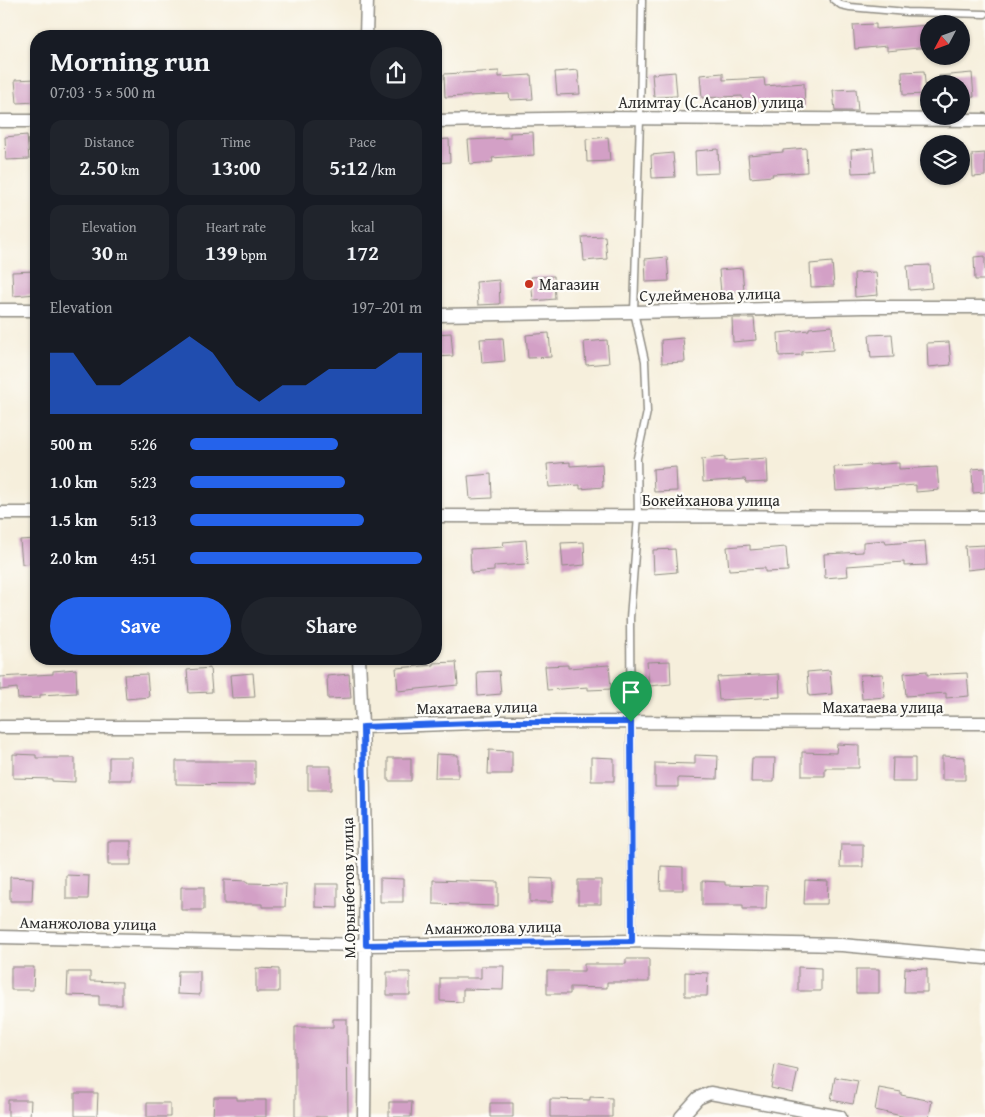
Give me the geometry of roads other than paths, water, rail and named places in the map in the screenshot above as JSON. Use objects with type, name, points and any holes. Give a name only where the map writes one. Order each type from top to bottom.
[{"type":"street","points":[[366,30],[367,0]]},
{"type":"street","name":"Алимтау (С.Асанов) улица","points":[[442,121],[640,119],[985,120]]},
{"type":"street","points":[[0,121],[30,121]]},
{"type":"street","name":"Сулейменова улица","points":[[442,315],[863,307],[985,307]]},
{"type":"street","points":[[0,310],[30,310]]},
{"type":"street","points":[[0,513],[30,513]]},
{"type":"street","name":"Бокейханова улица","points":[[442,516],[985,517]]},
{"type":"street","name":"М.Орынбетов улица","points":[[359,665],[363,727],[366,945],[364,1117]]},
{"type":"street","name":"Махатаева улица","points":[[0,727],[363,727],[501,722],[985,723]]},
{"type":"street","name":"Аманжолова улица","points":[[0,937],[366,945],[632,941],[842,945],[985,958]]},
{"type":"street","points":[[681,1117],[698,1098],[710,1093],[840,1117]]},
{"type":"lane","points":[[632,941],[630,618],[638,516],[638,458],[647,412],[645,361],[634,312],[642,0]]},
{"type":"lane","points":[[834,0],[841,5],[907,12],[985,14]]},
{"type":"place","name":"Магазин","points":[[529,284]]}]
